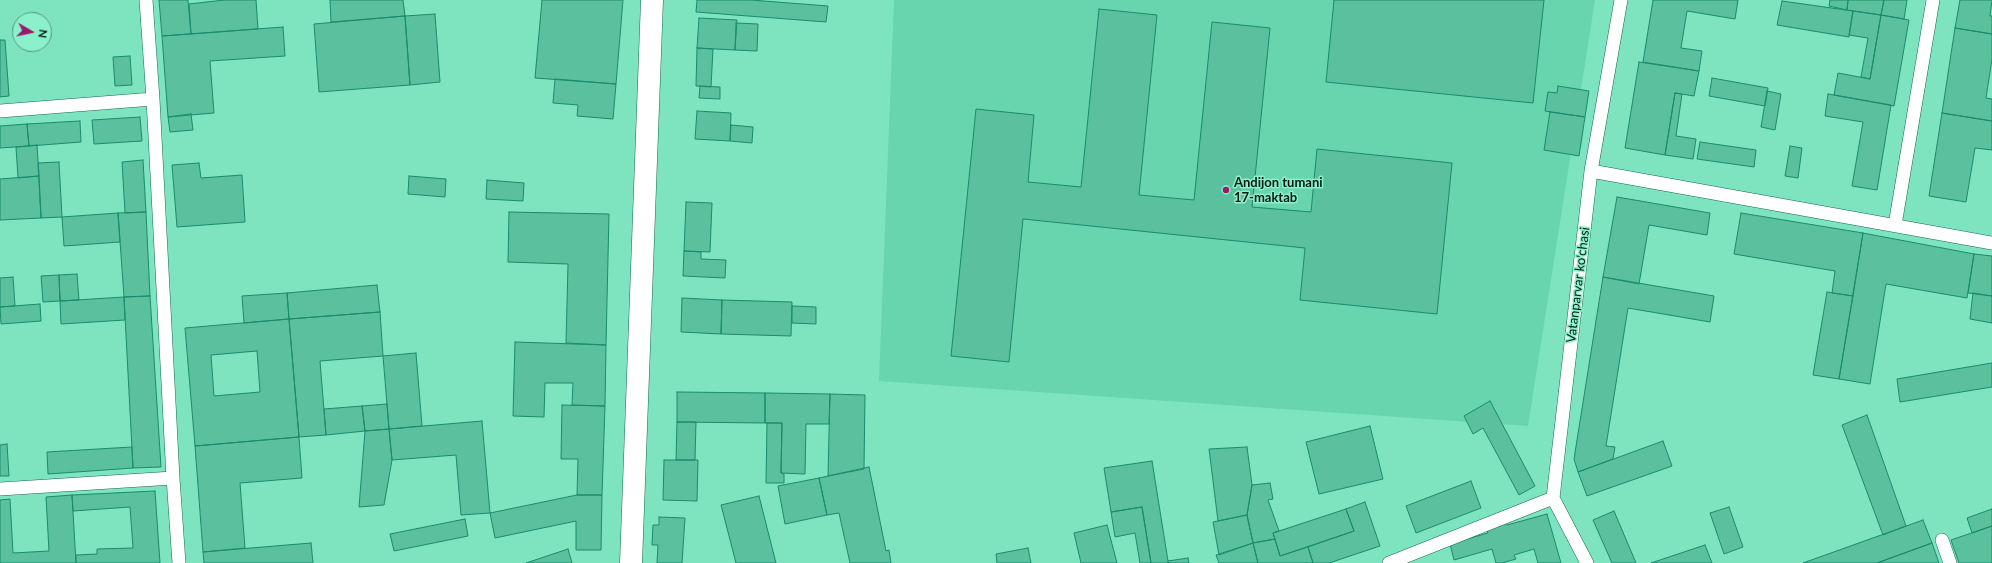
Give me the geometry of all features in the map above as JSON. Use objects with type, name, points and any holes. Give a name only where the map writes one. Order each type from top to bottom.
[{"type":"street","points":[[630,563],[652,0]]},
{"type":"lane","points":[[146,0],[179,563]]},
{"type":"lane","name":"Vatanparvar ko'chasi","points":[[1553,498],[1591,171],[1621,0]]},
{"type":"lane","points":[[1895,224],[1933,0]]},
{"type":"lane","points":[[0,111],[153,99]]},
{"type":"lane","points":[[1591,171],[1895,224],[1992,243]]},
{"type":"lane","points":[[0,489],[173,478]]},
{"type":"lane","points":[[1389,563],[1553,498],[1587,563]]},
{"type":"lane","points":[[1942,540],[1950,563]]},
{"type":"shaded area","name":"Andijon tumani 17-maktab","points":[[894,0],[1595,0],[1528,426],[879,381]]},
{"type":"building","points":[[159,0],[188,0],[191,34],[162,36]]},
{"type":"building","points":[[224,0],[256,0],[258,29],[191,34],[189,4]]},
{"type":"building","points":[[330,0],[403,0],[405,16],[331,22]]},
{"type":"building","points":[[542,0],[623,0],[616,84],[535,78]]},
{"type":"building","points":[[697,0],[751,0],[828,6],[826,22],[696,12]]},
{"type":"building","points":[[1334,0],[1544,0],[1533,103],[1326,82]]},
{"type":"building","points":[[1653,0],[1738,0],[1735,19],[1687,11],[1681,48],[1702,51],[1699,71],[1643,62]]},
{"type":"building","points":[[1830,0],[1848,0],[1847,10],[1829,6]]},
{"type":"building","points":[[1848,0],[1884,0],[1881,15],[1847,10]]},
{"type":"building","points":[[1884,0],[1907,0],[1904,19],[1881,15]]},
{"type":"building","points":[[1960,0],[1992,0],[1990,16],[1992,16],[1992,34],[1955,28]]},
{"type":"building","points":[[1782,1],[1853,11],[1849,37],[1777,25]]},
{"type":"building","points":[[1099,9],[1157,15],[1139,195],[1194,200],[1212,22],[1270,28],[1252,207],[1311,212],[1317,149],[1452,163],[1437,314],[1300,300],[1305,248],[1023,219],[1009,362],[951,356],[976,109],[1034,115],[1028,182],[1081,187]]},
{"type":"building","points":[[1853,11],[1881,15],[1870,79],[1861,77],[1868,38],[1849,35]]},
{"type":"building","points":[[435,14],[440,82],[410,85],[405,16]]},
{"type":"building","points":[[1881,15],[1909,20],[1894,106],[1834,95],[1838,73],[1870,79]]},
{"type":"building","points":[[405,16],[410,85],[319,92],[314,24]]},
{"type":"building","points":[[699,18],[737,20],[735,50],[697,48]]},
{"type":"building","points":[[736,23],[758,24],[757,51],[735,50]]},
{"type":"building","points":[[283,27],[285,56],[210,61],[214,113],[168,117],[162,36]]},
{"type":"building","points":[[1955,28],[1992,34],[1992,59],[1986,98],[1992,99],[1992,121],[1942,113]]},
{"type":"building","points":[[0,40],[5,40],[9,96],[0,97]]},
{"type":"building","points":[[697,48],[713,49],[711,87],[696,86]]},
{"type":"building","points":[[130,56],[132,85],[115,86],[113,57]]},
{"type":"building","points":[[1639,62],[1699,71],[1694,96],[1675,93],[1665,155],[1625,148]]},
{"type":"building","points":[[1712,78],[1768,88],[1765,106],[1709,96]]},
{"type":"building","points":[[555,79],[616,84],[613,119],[577,116],[578,105],[553,103]]},
{"type":"building","points":[[700,86],[720,87],[720,99],[699,98]]},
{"type":"building","points":[[1558,86],[1589,91],[1585,117],[1545,111],[1548,92],[1557,93]]},
{"type":"building","points":[[1767,91],[1781,94],[1775,130],[1761,127]]},
{"type":"building","points":[[1675,93],[1682,94],[1676,136],[1696,139],[1693,159],[1665,155]]},
{"type":"building","points":[[1828,94],[1891,105],[1877,190],[1852,186],[1863,122],[1825,116]]},
{"type":"building","points":[[697,111],[731,113],[730,141],[695,139]]},
{"type":"building","points":[[1550,112],[1585,117],[1579,156],[1544,150]]},
{"type":"building","points":[[1942,113],[1992,121],[1992,150],[1975,148],[1966,202],[1929,196]]},
{"type":"building","points":[[191,114],[193,130],[170,132],[168,117]]},
{"type":"building","points":[[140,117],[142,141],[94,144],[92,120]]},
{"type":"building","points":[[80,121],[81,142],[29,146],[27,124]]},
{"type":"building","points":[[27,124],[29,146],[0,148],[0,126]]},
{"type":"building","points":[[731,125],[753,127],[752,143],[730,141]]},
{"type":"building","points":[[1700,142],[1756,150],[1754,167],[1697,159]]},
{"type":"building","points":[[37,145],[39,176],[18,178],[16,147]]},
{"type":"building","points":[[1790,146],[1802,148],[1798,178],[1785,176]]},
{"type":"building","points":[[143,160],[146,212],[125,213],[122,162]]},
{"type":"building","points":[[59,162],[62,217],[41,218],[38,163]]},
{"type":"building","points":[[199,163],[201,178],[242,175],[245,222],[177,227],[172,165]]},
{"type":"building","points":[[39,176],[41,218],[0,220],[0,179]]},
{"type":"building","points":[[409,176],[446,179],[445,197],[408,194]]},
{"type":"building","points":[[487,180],[524,183],[523,201],[486,199]]},
{"type":"building","points":[[1617,197],[1710,213],[1707,235],[1649,225],[1639,284],[1603,277]]},
{"type":"building","points":[[686,202],[712,203],[710,252],[684,251]]},
{"type":"building","points":[[146,212],[150,296],[124,297],[118,213]]},
{"type":"building","points":[[509,212],[609,214],[606,345],[566,343],[568,264],[508,262]]},
{"type":"building","points":[[118,213],[120,242],[64,246],[62,217]]},
{"type":"building","points":[[1741,213],[1863,233],[1853,296],[1832,293],[1835,271],[1734,254]]},
{"type":"building","points":[[1863,233],[1974,254],[1967,298],[1886,284],[1870,384],[1839,379]]},
{"type":"building","points":[[684,251],[701,252],[701,259],[726,260],[725,278],[683,276]]},
{"type":"building","points":[[1974,254],[1992,256],[1992,296],[1968,293]]},
{"type":"building","points":[[77,274],[79,300],[60,301],[59,275]]},
{"type":"building","points":[[59,275],[60,301],[43,302],[41,276]]},
{"type":"building","points":[[13,277],[15,306],[0,307],[0,278]]},
{"type":"building","points":[[1603,277],[1714,296],[1710,322],[1628,308],[1606,446],[1615,447],[1613,459],[1578,472],[1574,459]]},
{"type":"building","points":[[377,285],[380,312],[289,319],[287,293]]},
{"type":"building","points":[[1827,292],[1853,296],[1839,379],[1813,375]]},
{"type":"building","points":[[287,293],[289,319],[244,323],[242,296]]},
{"type":"building","points":[[1973,293],[1992,296],[1992,323],[1970,319]]},
{"type":"building","points":[[150,296],[161,467],[133,468],[124,297]]},
{"type":"building","points":[[124,297],[125,320],[61,324],[60,301]]},
{"type":"building","points":[[682,298],[722,300],[721,334],[681,332]]},
{"type":"building","points":[[722,300],[792,302],[791,336],[721,334]]},
{"type":"building","points":[[40,304],[41,321],[1,324],[0,307]]},
{"type":"building","points":[[792,306],[816,307],[816,324],[792,323]]},
{"type":"building","points":[[380,312],[383,356],[320,361],[326,435],[299,437],[289,319]]},
{"type":"building","points":[[289,319],[299,437],[195,446],[185,328]],"holes":[[[257,351],[260,392],[214,396],[211,355]]]},
{"type":"building","points":[[515,342],[606,345],[605,406],[572,405],[573,383],[545,383],[544,417],[513,416]]},
{"type":"building","points":[[416,353],[422,426],[389,429],[383,356]]},
{"type":"building","points":[[1992,363],[1992,387],[1900,402],[1897,379]]},
{"type":"building","points":[[677,392],[765,393],[765,423],[677,422]]},
{"type":"building","points":[[765,393],[830,394],[829,424],[806,424],[805,474],[781,473],[782,423],[765,423]]},
{"type":"building","points":[[830,394],[865,395],[864,469],[828,476]]},
{"type":"building","points":[[1490,401],[1535,486],[1519,495],[1483,428],[1473,434],[1464,416]]},
{"type":"building","points":[[387,404],[389,429],[365,431],[362,406]]},
{"type":"building","points":[[562,405],[605,406],[602,495],[577,495],[578,459],[561,459]]},
{"type":"building","points":[[362,406],[365,431],[326,435],[324,409]]},
{"type":"building","points":[[1867,415],[1906,526],[1883,535],[1842,425]]},
{"type":"building","points":[[482,421],[490,513],[461,515],[456,455],[392,460],[389,429]]},
{"type":"building","points":[[677,422],[696,422],[695,460],[676,460]]},
{"type":"building","points":[[767,423],[782,423],[781,473],[784,474],[784,483],[766,483]]},
{"type":"building","points":[[1370,426],[1383,479],[1319,494],[1306,442]]},
{"type":"building","points":[[389,429],[392,460],[384,505],[359,507],[365,431]]},
{"type":"building","points":[[299,437],[302,478],[240,483],[245,548],[203,552],[195,446]]},
{"type":"building","points":[[1663,441],[1672,466],[1587,496],[1578,472]]},
{"type":"building","points":[[7,444],[9,476],[0,476],[0,445]]},
{"type":"building","points":[[132,447],[133,468],[48,474],[47,452]]},
{"type":"building","points":[[1247,447],[1252,485],[1247,515],[1218,521],[1209,449]]},
{"type":"building","points":[[664,460],[698,460],[697,501],[663,500]]},
{"type":"building","points":[[1152,461],[1168,563],[1151,563],[1142,507],[1111,512],[1104,468]]},
{"type":"building","points":[[869,467],[886,551],[889,550],[891,563],[850,563],[839,513],[827,515],[819,478]]},
{"type":"building","points":[[819,478],[827,515],[785,524],[778,486]]},
{"type":"building","points":[[1471,481],[1481,508],[1416,533],[1406,506]]},
{"type":"building","points":[[1270,483],[1273,499],[1268,500],[1279,531],[1273,533],[1275,539],[1253,543],[1247,515],[1252,485]]},
{"type":"building","points":[[155,491],[160,563],[76,563],[76,555],[97,554],[97,549],[133,548],[130,507],[73,511],[72,495]]},
{"type":"building","points":[[72,495],[76,563],[0,563],[0,500],[10,499],[13,553],[49,551],[46,497]]},
{"type":"building","points":[[577,495],[602,495],[601,550],[576,550],[576,521],[495,538],[490,513]]},
{"type":"building","points":[[759,496],[776,563],[736,563],[721,505]]},
{"type":"building","points":[[1365,502],[1380,546],[1329,563],[1313,563],[1308,547],[1354,531],[1346,509]]},
{"type":"building","points":[[1142,507],[1151,563],[1140,563],[1135,533],[1115,537],[1111,512]]},
{"type":"building","points":[[1729,507],[1743,547],[1724,554],[1710,513]]},
{"type":"building","points":[[1346,509],[1354,531],[1280,556],[1273,533]]},
{"type":"building","points":[[1992,509],[1992,526],[1972,533],[1967,518]]},
{"type":"building","points":[[1614,511],[1636,563],[1612,563],[1593,520]]},
{"type":"building","points":[[1547,514],[1561,563],[1538,563],[1534,549],[1514,555],[1516,559],[1502,563],[1496,563],[1492,549],[1454,560],[1450,544],[1488,533],[1486,528],[1506,522],[1507,525]]},
{"type":"building","points":[[1247,515],[1253,543],[1219,555],[1213,522]]},
{"type":"building","points":[[659,517],[685,518],[682,563],[657,563],[658,545],[652,545],[653,525],[659,525]]},
{"type":"building","points":[[465,519],[468,536],[394,551],[390,534]]},
{"type":"building","points":[[1923,520],[1932,543],[1877,563],[1803,563]]},
{"type":"building","points":[[1107,525],[1117,563],[1081,563],[1074,533]]},
{"type":"building","points":[[1992,526],[1992,563],[1959,563],[1951,540]]},
{"type":"building","points":[[1275,539],[1280,556],[1308,547],[1313,563],[1258,563],[1253,543]]},
{"type":"building","points":[[311,543],[313,563],[204,563],[203,552]]},
{"type":"building","points":[[1253,543],[1258,563],[1219,563],[1216,555]]},
{"type":"building","points":[[1932,543],[1939,563],[1877,563]]},
{"type":"building","points":[[1705,545],[1712,563],[1651,563]]},
{"type":"building","points":[[1028,548],[1031,563],[997,563],[996,554]]},
{"type":"building","points":[[568,549],[572,563],[526,563]]},
{"type":"building","points":[[1188,558],[1189,563],[1168,563],[1168,561]]},
{"type":"place","name":"Andijon tumani 17-maktab","points":[[1226,190]]}]
